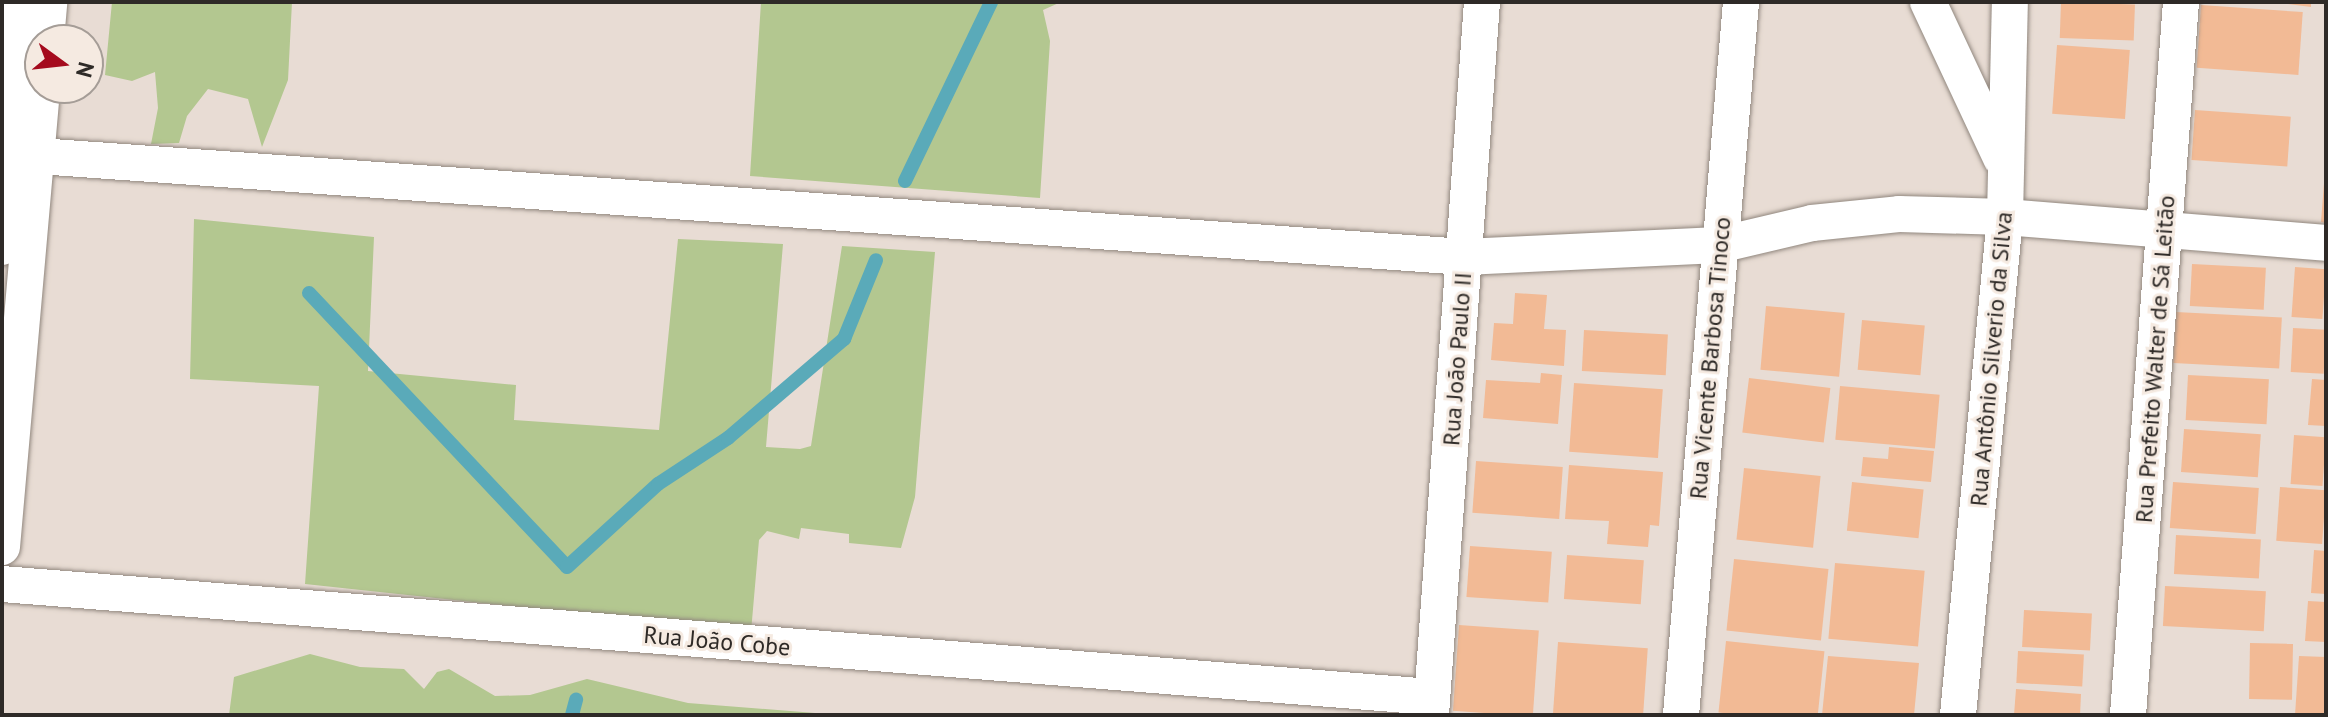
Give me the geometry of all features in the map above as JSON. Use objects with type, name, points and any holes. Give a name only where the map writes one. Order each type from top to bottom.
[{"type":"street","points":[[2,547],[24,154],[21,2]]},
{"type":"street","points":[[47,24],[49,2]]},
{"type":"street","name":"Rua João Paulo II","points":[[1432,706],[1482,2]]},
{"type":"street","name":"Rua Vicente Barbosa Tinoco","points":[[1681,715],[1741,2]]},
{"type":"street","points":[[1928,2],[2003,163]]},
{"type":"street","name":"Rua Antônio Silverio da Silva","points":[[1958,715],[2005,217],[2003,163],[2010,2]]},
{"type":"street","name":"Rua Prefeito Walter de Sá Leitão","points":[[2128,715],[2181,2]]},
{"type":"street","points":[[2,247],[38,104]]},
{"type":"street","points":[[24,154],[1464,257],[1719,245],[1812,223],[1899,214],[2005,217],[2326,243]]},
{"type":"street","name":"Rua João Cobe","points":[[2,584],[1432,706]]},
{"type":"green space","points":[[112,2],[292,2],[288,80],[262,147],[248,99],[208,89],[187,116],[179,143],[151,144],[158,108],[155,72],[132,81],[105,75]]},
{"type":"green space","points":[[761,2],[1061,2],[1043,10],[1050,41],[1040,198],[750,176]]},
{"type":"green space","points":[[194,219],[374,237],[368,371],[516,385],[514,420],[659,430],[678,239],[783,244],[766,447],[800,449],[811,446],[842,246],[935,252],[915,497],[901,548],[849,543],[849,534],[801,528],[799,539],[767,531],[759,540],[751,632],[305,584],[319,386],[190,379]]},
{"type":"green space","points":[[310,654],[360,667],[404,669],[424,689],[437,672],[449,669],[495,696],[530,695],[587,679],[688,703],[840,715],[229,715],[234,677]]},
{"type":"building","points":[[2061,2],[2135,5],[2134,41],[2060,38]]},
{"type":"building","points":[[2273,2],[2311,2],[2311,7]]},
{"type":"building","points":[[2201,5],[2303,12],[2298,75],[2197,68]]},
{"type":"building","points":[[2057,45],[2130,50],[2125,119],[2052,114]]},
{"type":"building","points":[[2195,110],[2291,117],[2287,167],[2192,160]]},
{"type":"building","points":[[2326,183],[2326,223],[2321,222]]},
{"type":"building","points":[[2192,264],[2266,268],[2264,310],[2190,306]]},
{"type":"building","points":[[2295,267],[2326,269],[2322,319],[2292,317]]},
{"type":"building","points":[[1515,293],[1547,295],[1544,329],[1566,330],[1564,366],[1491,360],[1494,323],[1513,324]]},
{"type":"building","points":[[1766,306],[1845,313],[1839,377],[1760,370]]},
{"type":"building","points":[[2176,312],[2282,318],[2279,368],[2173,363]]},
{"type":"building","points":[[1862,320],[1925,325],[1920,375],[1858,370]]},
{"type":"building","points":[[2293,328],[2326,330],[2324,374],[2291,372]]},
{"type":"building","points":[[1584,330],[1668,334],[1666,375],[1582,371]]},
{"type":"building","points":[[1541,373],[1562,375],[1558,424],[1483,418],[1486,380],[1540,383]]},
{"type":"building","points":[[2188,375],[2269,379],[2267,424],[2186,420]]},
{"type":"building","points":[[1749,378],[1830,388],[1824,443],[1742,433]]},
{"type":"building","points":[[2312,379],[2326,380],[2326,426],[2308,425]]},
{"type":"building","points":[[1574,383],[1663,389],[1658,458],[1569,452]]},
{"type":"building","points":[[1840,386],[1940,395],[1935,449],[1835,440]]},
{"type":"building","points":[[2184,429],[2261,434],[2258,477],[2181,472]]},
{"type":"building","points":[[2294,435],[2326,437],[2323,486],[2291,484]]},
{"type":"building","points":[[1889,447],[1934,451],[1931,482],[1861,476],[1863,457],[1888,459]]},
{"type":"building","points":[[1476,461],[1563,467],[1559,519],[1472,513]]},
{"type":"building","points":[[1569,465],[1663,472],[1659,526],[1650,525],[1648,547],[1607,544],[1609,521],[1565,519]]},
{"type":"building","points":[[1744,468],[1821,476],[1813,548],[1736,540]]},
{"type":"building","points":[[1852,482],[1924,490],[1918,538],[1847,531]]},
{"type":"building","points":[[2173,482],[2259,488],[2256,534],[2170,528]]},
{"type":"building","points":[[2280,487],[2326,490],[2322,544],[2276,541]]},
{"type":"building","points":[[2176,535],[2261,539],[2259,578],[2174,574]]},
{"type":"building","points":[[1470,546],[1552,552],[1548,603],[1466,597]]},
{"type":"building","points":[[2314,550],[2326,551],[2326,594],[2311,593]]},
{"type":"building","points":[[1567,555],[1644,560],[1641,604],[1564,599]]},
{"type":"building","points":[[1734,559],[1828,569],[1821,641],[1726,631]]},
{"type":"building","points":[[1835,563],[1925,571],[1918,647],[1828,639]]},
{"type":"building","points":[[2165,586],[2266,591],[2264,631],[2163,626]]},
{"type":"building","points":[[2308,601],[2326,602],[2326,642],[2305,641]]},
{"type":"building","points":[[2024,610],[2092,614],[2090,651],[2022,647]]},
{"type":"building","points":[[1459,625],[1539,631],[1533,715],[1453,711]]},
{"type":"building","points":[[1726,641],[1824,651],[1818,715],[1718,713]]},
{"type":"building","points":[[1558,642],[1648,648],[1643,715],[1553,715]]},
{"type":"building","points":[[2250,643],[2293,644],[2292,700],[2249,699]]},
{"type":"building","points":[[2018,651],[2084,654],[2082,686],[2016,683]]},
{"type":"building","points":[[1828,656],[1919,663],[1914,715],[1822,715]]},
{"type":"building","points":[[2299,656],[2326,657],[2326,715],[2295,715]]},
{"type":"building","points":[[2016,689],[2081,694],[2080,715],[2014,715]]},
{"type":"waterway","points":[[905,181],[991,2]]},
{"type":"waterway","points":[[309,293],[567,567],[658,484],[728,438],[844,339],[876,260]]},
{"type":"waterway","points":[[572,715],[576,700]]}]
